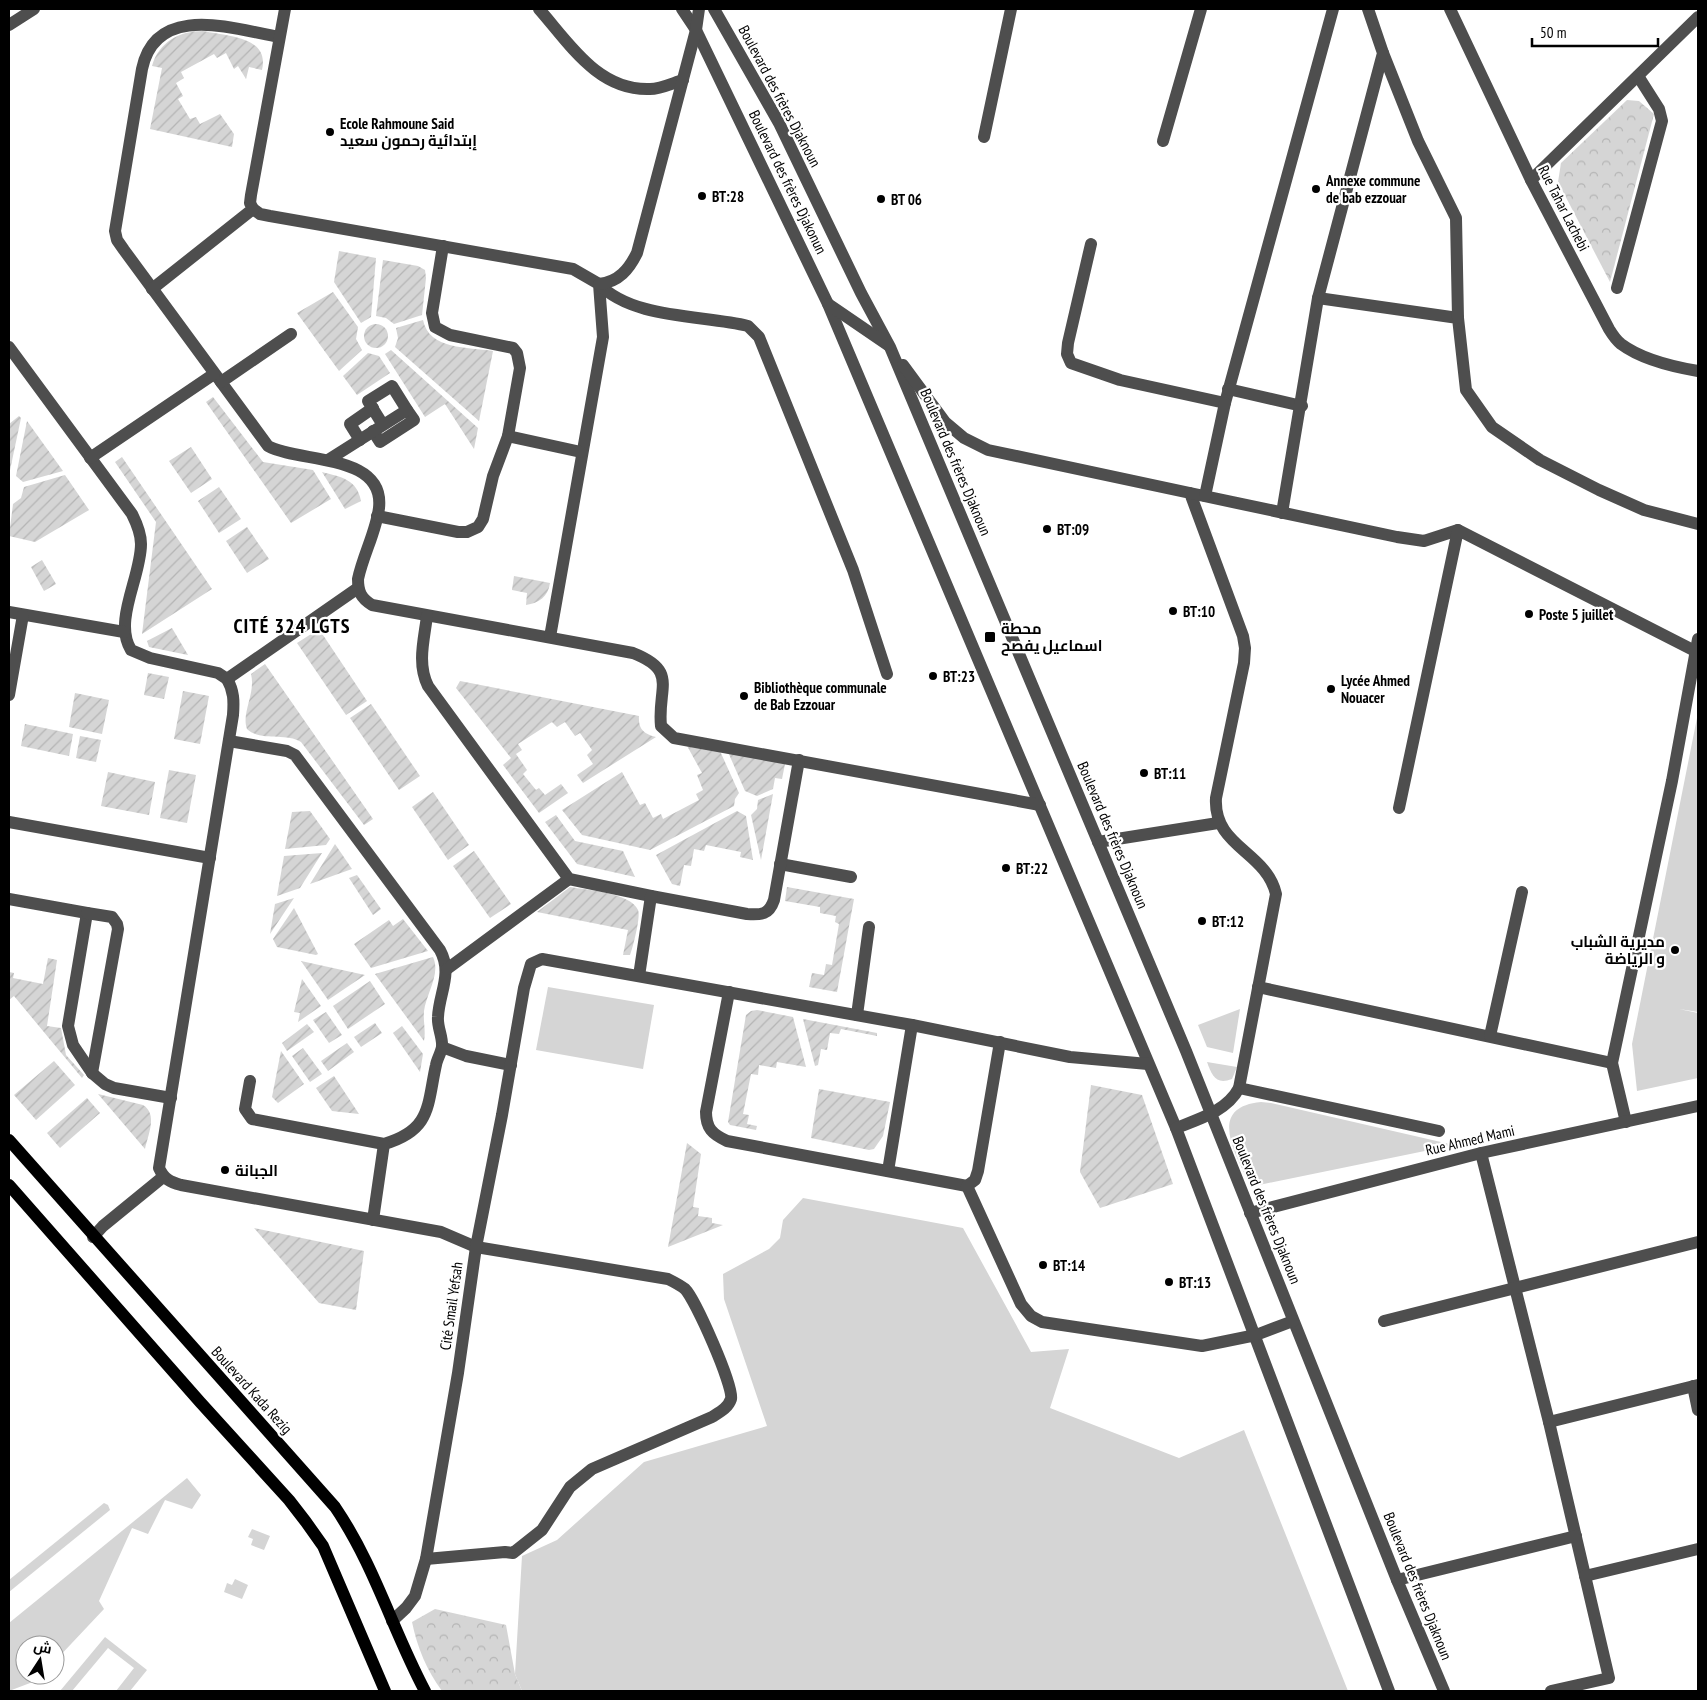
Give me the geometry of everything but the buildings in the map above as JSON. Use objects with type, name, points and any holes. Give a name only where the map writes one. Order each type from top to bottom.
[{"type":"main road","name":"Boulevard Kada Rezig","points":[[9,1140],[93,1237],[335,1507],[356,1538],[407,1657],[425,1691]]},
{"type":"main road","points":[[9,1185],[289,1500],[306,1522],[322,1546],[384,1689]]},
{"type":"street","points":[[9,25],[34,9]]},
{"type":"street","points":[[253,209],[251,195],[284,9]]},
{"type":"street","points":[[539,9],[587,64],[607,80],[628,87],[651,89],[683,80]]},
{"type":"street","name":"Boulevard des frères Djakonun","points":[[682,9],[696,30],[828,304],[890,347]]},
{"type":"street","points":[[599,284],[606,283],[622,275],[637,252],[696,30],[699,9]]},
{"type":"street","name":"Boulevard des frères Djaknoun","points":[[714,9],[779,123],[861,293],[890,347],[1211,1113],[1397,1580],[1444,1691]]},
{"type":"street","points":[[984,137],[1011,9]]},
{"type":"street","points":[[1163,141],[1201,9]]},
{"type":"street","points":[[1205,496],[1228,389],[1333,9]]},
{"type":"street","points":[[1368,9],[1383,53],[1418,141],[1456,218],[1458,318],[1466,390],[1492,427],[1540,460],[1644,510],[1698,524]]},
{"type":"street","name":"Rue Tahar Lachebi","points":[[1450,9],[1531,180],[1601,318],[1620,344],[1657,361],[1698,371]]},
{"type":"street","points":[[1531,180],[1698,17]]},
{"type":"street","points":[[279,37],[195,23],[171,31],[159,39],[147,54],[142,68],[115,231],[120,245],[268,446],[292,455],[328,460],[358,470],[368,478],[375,488],[379,499],[377,516],[360,573],[358,588],[362,599],[372,605],[633,653],[650,660],[661,672],[664,687],[660,714],[661,726],[674,738],[1040,805]]},
{"type":"street","points":[[1282,512],[1302,406],[1318,298],[1383,53]]},
{"type":"street","points":[[1617,288],[1662,121],[1660,109],[1638,76]]},
{"type":"street","points":[[253,209],[265,215],[573,269],[599,284],[608,294],[631,305],[748,326],[759,338],[853,570],[887,674]]},
{"type":"street","points":[[152,289],[253,209]]},
{"type":"street","points":[[1091,244],[1068,343],[1067,354],[1071,363],[1120,380],[1225,403]]},
{"type":"street","points":[[377,516],[458,532],[467,532],[478,527],[483,519],[493,476],[508,436],[520,368],[517,353],[513,348],[450,335],[436,327],[432,313],[442,246]]},
{"type":"street","points":[[550,637],[602,337],[599,284]]},
{"type":"street","points":[[1318,298],[1458,318]]},
{"type":"street","points":[[828,304],[1176,1128],[1256,1335],[1389,1691]]},
{"type":"street","points":[[90,458],[291,334]]},
{"type":"street","points":[[9,347],[132,514],[139,528],[141,544],[124,632],[131,650],[140,655],[218,673],[227,679],[232,687],[234,697],[229,741],[159,1168],[163,1177],[170,1182],[181,1185],[440,1232],[476,1247],[668,1279],[686,1290],[712,1340],[732,1397],[725,1409],[712,1417],[592,1469],[570,1487],[542,1530],[514,1553],[505,1552],[426,1559]]},
{"type":"street","points":[[890,347],[945,422],[964,438],[988,450],[1397,537],[1424,541],[1458,530],[1697,647],[1672,780],[1612,1063],[1626,1122]]},
{"type":"street","points":[[328,460],[407,410],[392,386],[368,401],[373,408],[378,428]]},
{"type":"street","points":[[1228,389],[1302,406]]},
{"type":"street","points":[[360,440],[350,424],[373,408]]},
{"type":"street","points":[[508,436],[581,452]]},
{"type":"street","points":[[1176,1128],[1211,1113],[1233,1100],[1239,1088],[1276,894],[1267,873],[1218,823],[1215,811],[1216,798],[1244,663],[1244,648],[1242,636],[1190,493]]},
{"type":"street","points":[[1398,808],[1458,530]]},
{"type":"street","points":[[227,679],[358,588]]},
{"type":"street","points":[[9,612],[124,632]]},
{"type":"street","points":[[9,695],[24,615]]},
{"type":"street","points":[[427,616],[422,656],[422,674],[428,686],[570,879],[651,896],[762,915],[772,906],[799,760]]},
{"type":"street","points":[[229,741],[287,751],[295,755],[440,950],[447,969],[438,1016],[442,1047],[426,1113],[411,1130],[398,1140],[384,1144],[252,1119],[245,1110],[250,1082]]},
{"type":"street","points":[[9,822],[210,858]]},
{"type":"street","points":[[1098,842],[1218,823]]},
{"type":"street","points":[[780,864],[852,877]]},
{"type":"street","points":[[447,969],[570,879]]},
{"type":"street","points":[[1490,1036],[1522,892]]},
{"type":"street","points":[[639,976],[651,896]]},
{"type":"street","points":[[9,898],[112,917],[117,924],[92,1073]]},
{"type":"street","points":[[87,913],[68,1026],[73,1045],[92,1073],[105,1084],[114,1088],[170,1098]]},
{"type":"street","points":[[857,1015],[869,927]]},
{"type":"street","name":"Cité Smail Yefsah","points":[[392,1621],[406,1608],[415,1596],[426,1559],[458,1373],[476,1247],[524,988],[531,964],[542,959],[912,1025],[1081,1059],[1148,1064]]},
{"type":"street","points":[[1258,987],[1612,1063]]},
{"type":"street","points":[[729,992],[706,1112],[706,1123],[714,1135],[727,1141],[967,1186],[975,1180],[978,1171],[1000,1042]]},
{"type":"street","points":[[888,1171],[912,1025]]},
{"type":"street","points":[[442,1047],[466,1056],[511,1064]]},
{"type":"street","points":[[1239,1088],[1439,1131]]},
{"type":"street","name":"Rue Ahmed Mami","points":[[1250,1213],[1481,1153],[1698,1106]]},
{"type":"street","points":[[373,1220],[384,1144]]},
{"type":"street","points":[[1481,1153],[1549,1422],[1610,1678],[1551,1691]]},
{"type":"street","points":[[93,1237],[103,1226],[163,1177]]},
{"type":"street","points":[[967,1186],[1021,1304],[1031,1316],[1042,1322],[1202,1346],[1256,1335],[1294,1321]]},
{"type":"street","points":[[1384,1321],[1698,1242]]},
{"type":"street","points":[[1549,1422],[1696,1386],[1698,1410]]},
{"type":"street","points":[[1397,1580],[1576,1536]]},
{"type":"street","points":[[1585,1576],[1698,1549]]},
{"type":"green space","points":[[203,31],[234,37],[253,44],[259,50],[263,59],[262,70],[249,67],[246,79],[238,66],[234,69],[226,53],[217,58],[214,54],[181,72],[184,78],[176,83],[183,96],[178,99],[190,119],[196,117],[200,124],[220,114],[234,134],[232,147],[150,129],[162,68],[152,66],[155,58],[165,44],[178,36]]},
{"type":"green space","points":[[1627,100],[1639,101],[1654,114],[1610,282],[1558,182],[1561,163]]},
{"type":"green space","points":[[339,251],[376,258],[371,317],[361,323],[334,282]]},
{"type":"green space","points":[[383,260],[418,266],[425,270],[426,278],[422,315],[394,324],[386,318],[376,316]]},
{"type":"green space","points":[[333,292],[358,327],[356,339],[362,350],[339,371],[297,313]]},
{"type":"green space","points":[[423,320],[427,330],[441,342],[461,347],[493,351],[479,421],[395,347],[398,338],[396,328]]},
{"type":"green space","points":[[376,324],[381,325],[387,331],[387,341],[381,347],[376,348],[371,347],[365,341],[364,336],[365,331],[371,325]]},
{"type":"green space","points":[[391,350],[478,428],[474,449],[445,404],[425,417],[385,354]]},
{"type":"green space","points":[[368,353],[379,356],[390,373],[357,395],[343,376]]},
{"type":"green space","points":[[213,397],[263,462],[313,470],[331,499],[291,523],[206,402]]},
{"type":"green space","points":[[19,416],[21,418],[9,475],[9,424]]},
{"type":"green space","points":[[27,421],[63,471],[23,482],[16,476]]},
{"type":"green space","points":[[191,447],[212,479],[191,493],[169,461]]},
{"type":"green space","points":[[122,457],[212,589],[142,634],[156,522],[115,462]]},
{"type":"green space","points":[[322,472],[352,483],[361,501],[345,509]]},
{"type":"green space","points":[[65,475],[89,510],[35,542],[9,536],[13,504],[21,498],[24,487]]},
{"type":"green space","points":[[219,487],[241,519],[219,533],[198,501]]},
{"type":"green space","points":[[247,527],[269,559],[247,573],[226,541]]},
{"type":"green space","points":[[42,560],[56,584],[44,591],[31,567]]},
{"type":"green space","points":[[514,576],[550,583],[549,588],[545,596],[539,601],[526,605],[527,593],[512,590]]},
{"type":"green space","points":[[172,628],[188,655],[149,647],[147,641]]},
{"type":"green space","points":[[319,629],[367,701],[346,715],[297,643]]},
{"type":"green space","points":[[265,664],[373,819],[364,825],[301,742],[295,739],[259,735],[247,729],[246,716],[252,688],[251,674]]},
{"type":"green space","points":[[148,673],[169,677],[164,699],[144,695]]},
{"type":"green space","points":[[460,681],[639,716],[641,728],[648,734],[656,737],[583,783],[577,775],[593,764],[587,755],[592,750],[580,733],[575,736],[565,722],[557,727],[552,722],[518,744],[522,750],[516,754],[527,770],[523,774],[536,790],[539,788],[545,795],[561,784],[568,793],[539,813],[503,765],[511,758],[456,688]]},
{"type":"green space","points":[[183,691],[209,696],[200,744],[174,739]]},
{"type":"green space","points":[[75,693],[109,700],[102,734],[69,727]]},
{"type":"green space","points":[[371,704],[420,776],[399,790],[350,718]]},
{"type":"green space","points":[[1698,713],[1698,1012],[1679,1009],[1698,1013],[1698,1078],[1637,1091],[1632,1044]]},
{"type":"green space","points":[[25,724],[73,734],[69,756],[21,746]]},
{"type":"green space","points":[[80,736],[101,740],[96,762],[76,758]]},
{"type":"green space","points":[[686,744],[720,751],[739,793],[735,799],[734,806],[650,850],[582,835],[562,810],[622,772],[640,805],[645,803],[653,818],[661,814],[663,819],[699,800],[696,794],[703,790],[697,775],[702,773]]},
{"type":"green space","points":[[728,752],[785,764],[782,779],[775,778],[773,789],[757,796],[745,791]]},
{"type":"green space","points":[[169,770],[196,775],[187,823],[160,818]]},
{"type":"green space","points":[[108,772],[155,782],[149,815],[101,806]]},
{"type":"green space","points":[[433,792],[469,845],[448,860],[412,807]]},
{"type":"green space","points":[[773,794],[761,860],[751,815],[757,809],[758,800]]},
{"type":"green space","points":[[310,811],[330,839],[326,845],[285,849],[292,812]]},
{"type":"green space","points":[[737,811],[746,816],[753,860],[740,857],[741,852],[706,845],[704,851],[694,849],[691,866],[684,865],[680,886],[672,884],[656,855]]},
{"type":"green space","points":[[556,815],[575,841],[623,851],[635,877],[577,864],[545,822]]},
{"type":"green space","points":[[335,844],[352,869],[310,884]]},
{"type":"green space","points":[[474,851],[511,904],[490,918],[453,866]]},
{"type":"green space","points":[[322,853],[300,888],[277,896],[284,856]]},
{"type":"green space","points":[[357,875],[381,909],[373,915],[349,878]]},
{"type":"green space","points":[[570,887],[608,893],[634,904],[639,913],[635,939],[630,955],[623,955],[628,930],[537,912]]},
{"type":"green space","points":[[787,887],[854,899],[837,992],[809,987],[812,973],[824,975],[826,964],[832,965],[839,924],[835,922],[836,916],[820,913],[820,907],[785,901]]},
{"type":"green space","points":[[294,898],[270,934],[275,904]]},
{"type":"green space","points":[[294,908],[318,954],[316,955],[277,947],[273,939]]},
{"type":"green space","points":[[403,919],[428,951],[371,968],[354,944],[389,920],[393,926]]},
{"type":"green space","points":[[433,957],[435,970],[425,1004],[424,1041],[375,974]]},
{"type":"green space","points":[[48,958],[57,960],[47,1026],[61,1028],[66,1055],[84,1075],[82,1078],[14,996],[9,1000],[9,972],[14,973],[13,978],[43,984]]},
{"type":"green space","points":[[301,961],[365,975],[328,1000]]},
{"type":"green space","points":[[302,979],[321,1006],[298,1022],[300,1013],[294,1012]]},
{"type":"green space","points":[[370,981],[385,1004],[348,1029],[333,1006]]},
{"type":"green space","points":[[548,987],[654,1005],[643,1069],[536,1050]]},
{"type":"green space","points":[[1240,1009],[1233,1053],[1207,1047],[1198,1025]]},
{"type":"green space","points":[[757,1010],[793,1017],[806,1067],[777,1062],[776,1068],[759,1065],[758,1075],[751,1074],[743,1114],[749,1115],[747,1124],[757,1126],[756,1130],[730,1125],[728,1122],[746,1015],[751,1011]]},
{"type":"green space","points":[[326,1012],[342,1035],[329,1043],[313,1020]]},
{"type":"green space","points":[[803,1019],[877,1033],[877,1036],[841,1029],[839,1034],[830,1033],[827,1050],[821,1049],[818,1065],[815,1066]]},
{"type":"green space","points":[[375,1023],[382,1033],[361,1047],[354,1037]]},
{"type":"green space","points":[[307,1024],[314,1032],[287,1051],[282,1043]]},
{"type":"green space","points":[[402,1026],[423,1054],[420,1072],[393,1033]]},
{"type":"green space","points":[[347,1043],[354,1052],[328,1071],[321,1061]]},
{"type":"green space","points":[[303,1048],[322,1074],[310,1082],[292,1056]]},
{"type":"green space","points":[[281,1051],[304,1084],[278,1103],[272,1097]]},
{"type":"green space","points":[[54,1061],[75,1085],[36,1120],[14,1095]]},
{"type":"green space","points":[[1207,1062],[1237,1067],[1232,1079],[1222,1081],[1215,1078]]},
{"type":"green space","points":[[334,1076],[359,1114],[332,1111],[316,1088]]},
{"type":"green space","points":[[1091,1085],[1142,1095],[1173,1184],[1100,1208],[1080,1172]]},
{"type":"green space","points":[[819,1089],[890,1102],[883,1136],[874,1149],[869,1150],[811,1138]]},
{"type":"green space","points":[[98,1094],[143,1105],[148,1109],[151,1125],[145,1149]]},
{"type":"green space","points":[[87,1098],[100,1113],[60,1148],[47,1133]]},
{"type":"green space","points":[[1261,1102],[1454,1145],[1259,1185],[1248,1181],[1237,1157],[1229,1132],[1230,1121],[1235,1112],[1245,1106]]},
{"type":"green space","points":[[687,1143],[701,1154],[693,1207],[699,1208],[698,1216],[712,1218],[712,1223],[723,1225],[668,1247]]},
{"type":"green space","points":[[803,1198],[963,1228],[1031,1352],[1069,1349],[1050,1408],[1179,1458],[1244,1430],[1348,1691],[522,1691],[515,1674],[522,1556],[557,1540],[644,1462],[767,1426],[724,1299],[723,1274],[769,1249],[780,1238],[783,1220]]},
{"type":"green space","points":[[254,1228],[364,1251],[356,1310],[319,1303]]},
{"type":"green space","points":[[187,1478],[201,1495],[192,1509],[165,1500],[148,1534],[132,1528],[99,1601],[104,1609],[65,1650],[65,1635],[15,1635],[15,1685],[25,1685],[9,1691],[9,1623]]},
{"type":"green space","points":[[104,1503],[108,1505],[110,1510],[9,1592],[9,1580]]},
{"type":"green space","points":[[252,1529],[270,1536],[264,1550],[251,1545],[253,1539],[248,1537]]},
{"type":"green space","points":[[235,1579],[248,1585],[242,1599],[224,1592],[227,1583],[232,1585]]},
{"type":"green space","points":[[435,1609],[506,1625],[515,1674],[522,1691],[442,1691],[423,1658],[412,1622]]},
{"type":"green space","points":[[105,1637],[147,1670],[130,1691],[116,1691],[134,1668],[108,1648],[72,1691],[60,1691]]},
{"type":"place","name":"Ecole Rahmoune Said إبتدائية رحمون سعيد","points":[[330,132]]},
{"type":"place","name":"Annexe commune de bab ezzouar","points":[[1316,189]]},
{"type":"place","name":"BT:28","points":[[702,196]]},
{"type":"place","name":"BT 06","points":[[881,199]]},
{"type":"place","name":"BT:09","points":[[1047,529]]},
{"type":"place","name":"BT:10","points":[[1173,611]]},
{"type":"place","name":"Poste 5 juillet","points":[[1529,614]]},
{"type":"place","name":"محطة اسماعيل يفصح","points":[[990,637]]},
{"type":"place","name":"BT:23","points":[[933,676]]},
{"type":"place","name":"Lycée Ahmed Nouacer","points":[[1331,689]]},
{"type":"place","name":"Bibliothèque communale de Bab Ezzouar","points":[[744,696]]},
{"type":"place","name":"BT:11","points":[[1144,773]]},
{"type":"place","name":"BT:22","points":[[1006,868]]},
{"type":"place","name":"BT:12","points":[[1202,921]]},
{"type":"place","name":"مديرية الشباب و الرياضة","points":[[1675,950]]},
{"type":"place","name":"الجبانة","points":[[225,1170]]},
{"type":"place","name":"BT:14","points":[[1043,1265]]},
{"type":"place","name":"BT:13","points":[[1169,1282]]},
{"type":"district","name":"CITÉ 324 LGTS","points":[[292,626]]}]
